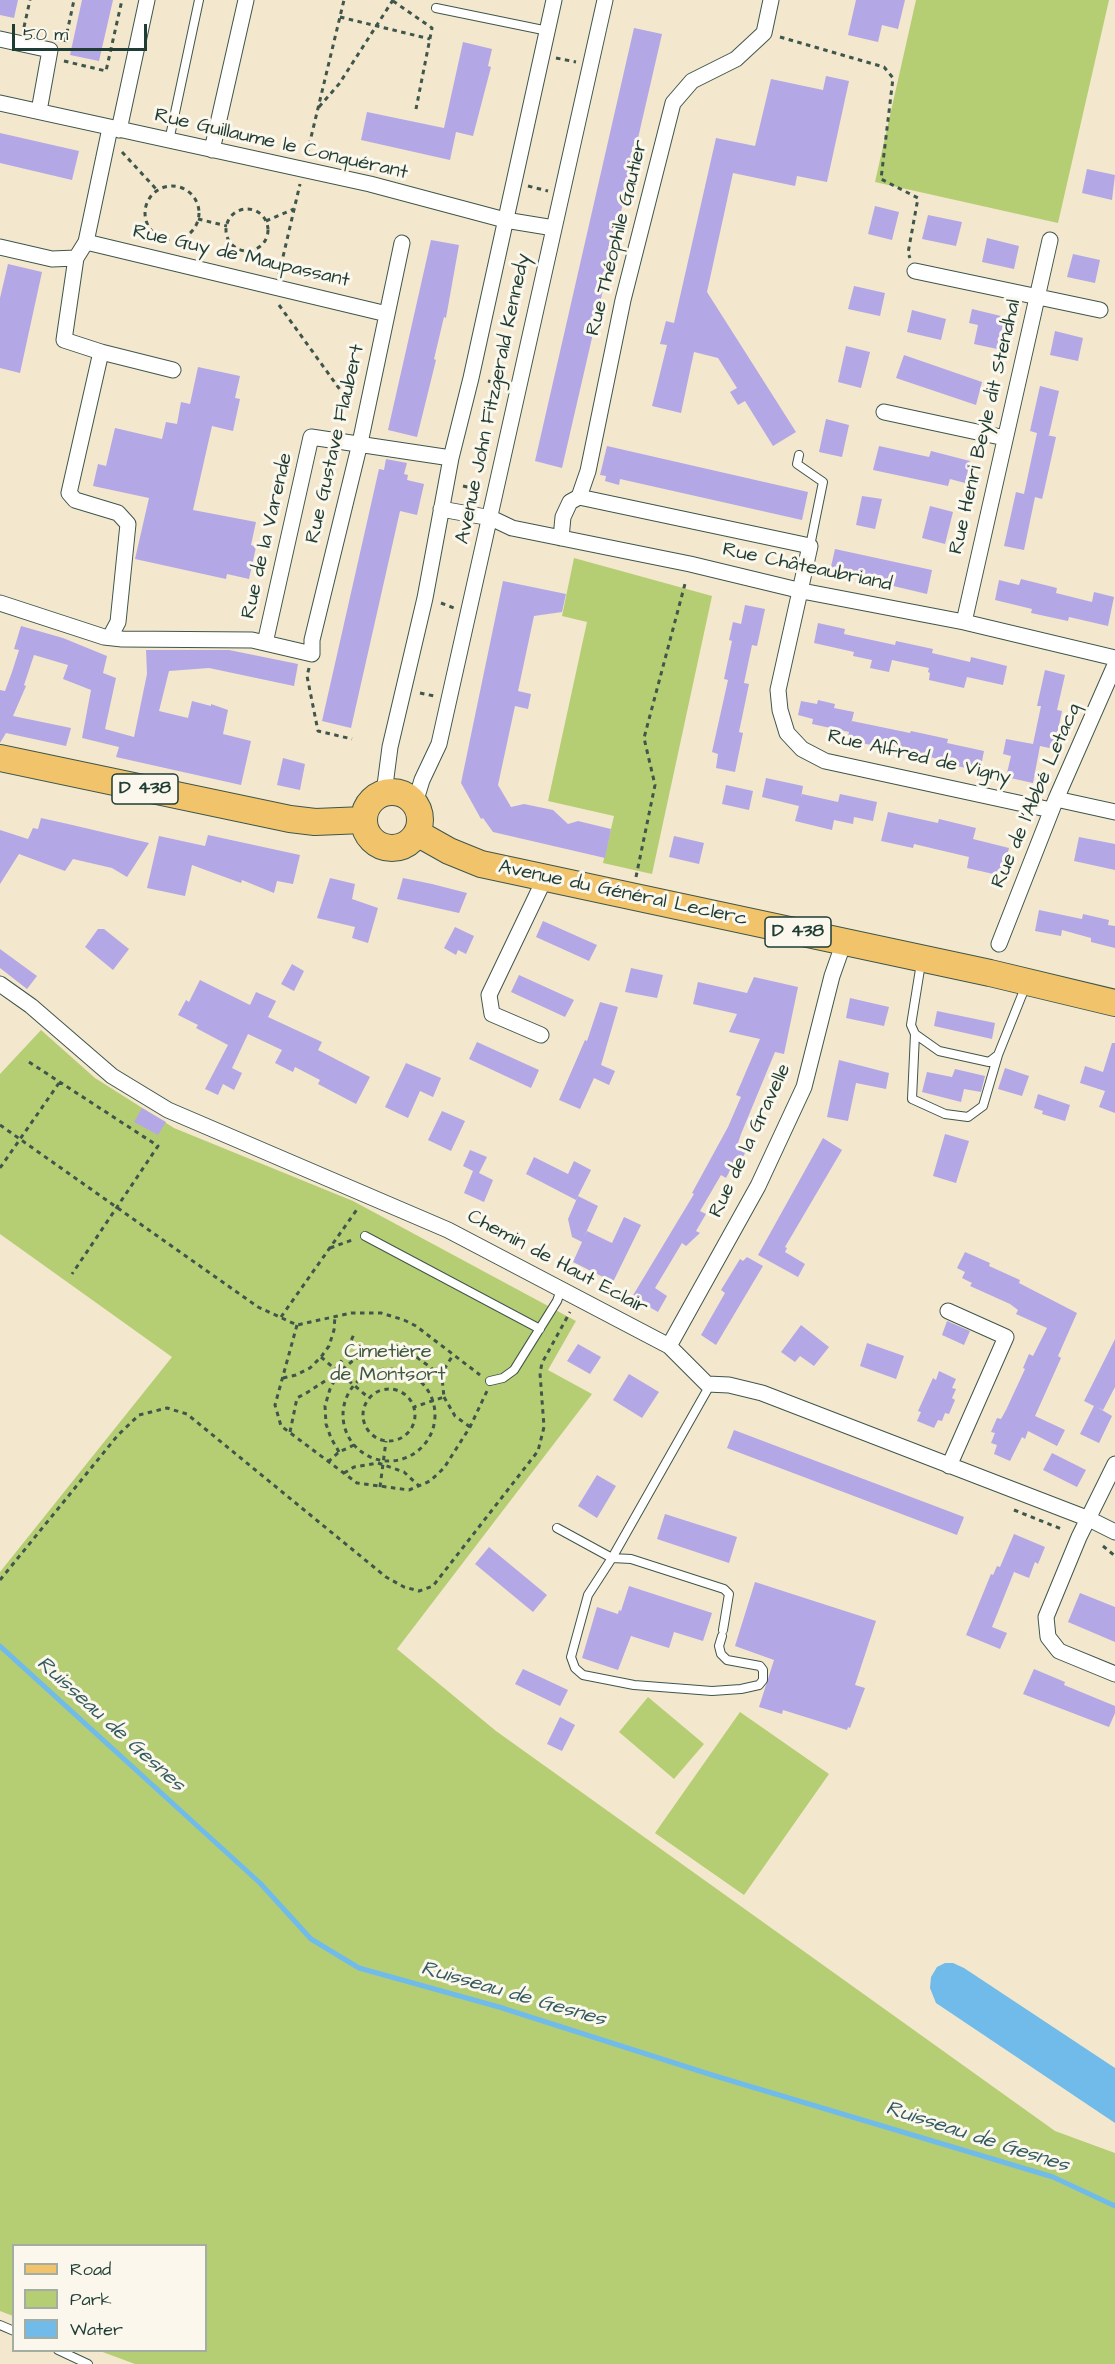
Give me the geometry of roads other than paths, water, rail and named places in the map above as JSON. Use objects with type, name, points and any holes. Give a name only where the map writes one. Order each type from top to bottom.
[{"type":"main road","name":"D 438","points":[[0,758],[279,817],[315,822],[364,820]]},
{"type":"main road","points":[[391,792],[404,795],[415,803],[420,818],[417,833],[406,845],[390,849],[382,847],[369,836],[364,820],[366,809],[374,799],[391,792]]},
{"type":"main road","name":"Avenue du Général Leclerc","points":[[417,833],[449,851],[481,864],[1115,1003]]},
{"type":"street","points":[[147,0],[115,129],[106,147],[86,242],[76,258],[64,340],[173,370]]},
{"type":"street","points":[[212,150],[246,0]]},
{"type":"street","name":"Avenue John Fitzgerald Kennedy","points":[[384,793],[390,747],[424,598],[451,458],[471,378],[554,0]]},
{"type":"street","name":"Avenue John Fitzgerald Kennedy","points":[[415,803],[422,780],[439,744],[605,0]]},
{"type":"street","name":"Rue Théophile Gautier","points":[[561,538],[563,517],[570,502],[579,497],[588,471],[623,300],[673,103],[692,81],[736,59],[764,33],[771,0]]},
{"type":"street","points":[[0,39],[50,50],[39,111]]},
{"type":"street","name":"Rue Guillaume le Conquérant","points":[[0,103],[370,184],[505,220],[554,228]]},
{"type":"street","name":"Rue Henri Beyle dit Stendhal","points":[[964,622],[1050,240]]},
{"type":"street","name":"Rue Guy de Maupassant","points":[[86,242],[387,314]]},
{"type":"street","name":"Rue Gustave Flaubert","points":[[265,643],[312,654],[312,640],[360,443],[402,243]]},
{"type":"street","points":[[0,247],[52,259],[76,258]]},
{"type":"street","points":[[915,271],[1100,310]]},
{"type":"street","points":[[101,352],[69,493],[75,500],[118,513],[128,524],[118,622],[110,637]]},
{"type":"street","points":[[884,412],[1005,438]]},
{"type":"street","name":"Rue de la Varende","points":[[265,643],[312,437],[360,443]]},
{"type":"street","points":[[360,443],[451,458]]},
{"type":"street","points":[[579,497],[810,546]]},
{"type":"street","name":"Rue Châteaubriand","points":[[441,509],[491,518],[512,528],[690,564],[802,591],[964,622],[1115,658]]},
{"type":"street","name":"Rue Alfred de Vigny","points":[[810,546],[802,591],[778,690],[780,710],[787,733],[802,749],[825,760],[1054,805],[1115,812]]},
{"type":"street","points":[[0,603],[104,637],[252,640],[265,643]]},
{"type":"street","name":"Rue de l'Abbé Letacq","points":[[999,944],[1054,805],[1115,665]]},
{"type":"street","points":[[541,1035],[492,1014],[489,995],[545,878]]},
{"type":"street","name":"Rue de la Gravelle","points":[[669,1346],[758,1186],[804,1087],[832,976],[844,942]]},
{"type":"street","name":"Chemin de Haut Eclair","points":[[0,984],[31,1006],[112,1076],[168,1110],[364,1192],[448,1230],[669,1346],[707,1384],[711,1385]]},
{"type":"street","points":[[948,1311],[1006,1337],[949,1466]]},
{"type":"street","points":[[711,1385],[729,1385],[762,1394],[1089,1519],[1115,1532]]},
{"type":"street","points":[[1115,1464],[1068,1563],[1046,1617],[1048,1637],[1059,1651],[1115,1674]]},
{"type":"lane","points":[[169,141],[199,0]]},
{"type":"lane","points":[[436,8],[548,31]]},
{"type":"lane","points":[[799,455],[797,464],[823,482],[810,546]]},
{"type":"lane","points":[[922,959],[911,1025],[915,1034],[912,1099],[945,1114],[969,1117],[983,1106],[998,1055],[1027,982]]},
{"type":"lane","points":[[915,1034],[939,1051],[989,1062],[998,1055]]},
{"type":"lane","points":[[365,1236],[540,1329]]},
{"type":"lane","points":[[490,1381],[503,1378],[514,1370],[557,1301],[561,1290]]},
{"type":"lane","points":[[557,1528],[612,1558],[631,1559],[724,1589],[729,1594],[729,1601],[719,1646],[721,1654],[727,1660],[760,1666],[763,1670],[763,1680],[759,1685],[712,1691],[634,1685],[584,1675],[575,1668],[571,1657],[588,1595],[612,1558],[711,1385]]},
{"type":"lane","points":[[62,2352],[88,2364]]},
{"type":"water","points":[[945,1963],[953,1963],[964,1968],[1115,2068],[1115,2123],[936,2003],[930,1988],[931,1977],[937,1967]]},
{"type":"waterway","name":"Ruisseau de Gesnes","points":[[0,1646],[260,1883],[311,1939],[359,1968],[499,2007],[712,2075],[1053,2177],[1115,2206]]},
{"type":"park label","name":"Cimetière de Montsort","points":[[388,1364]]}]
